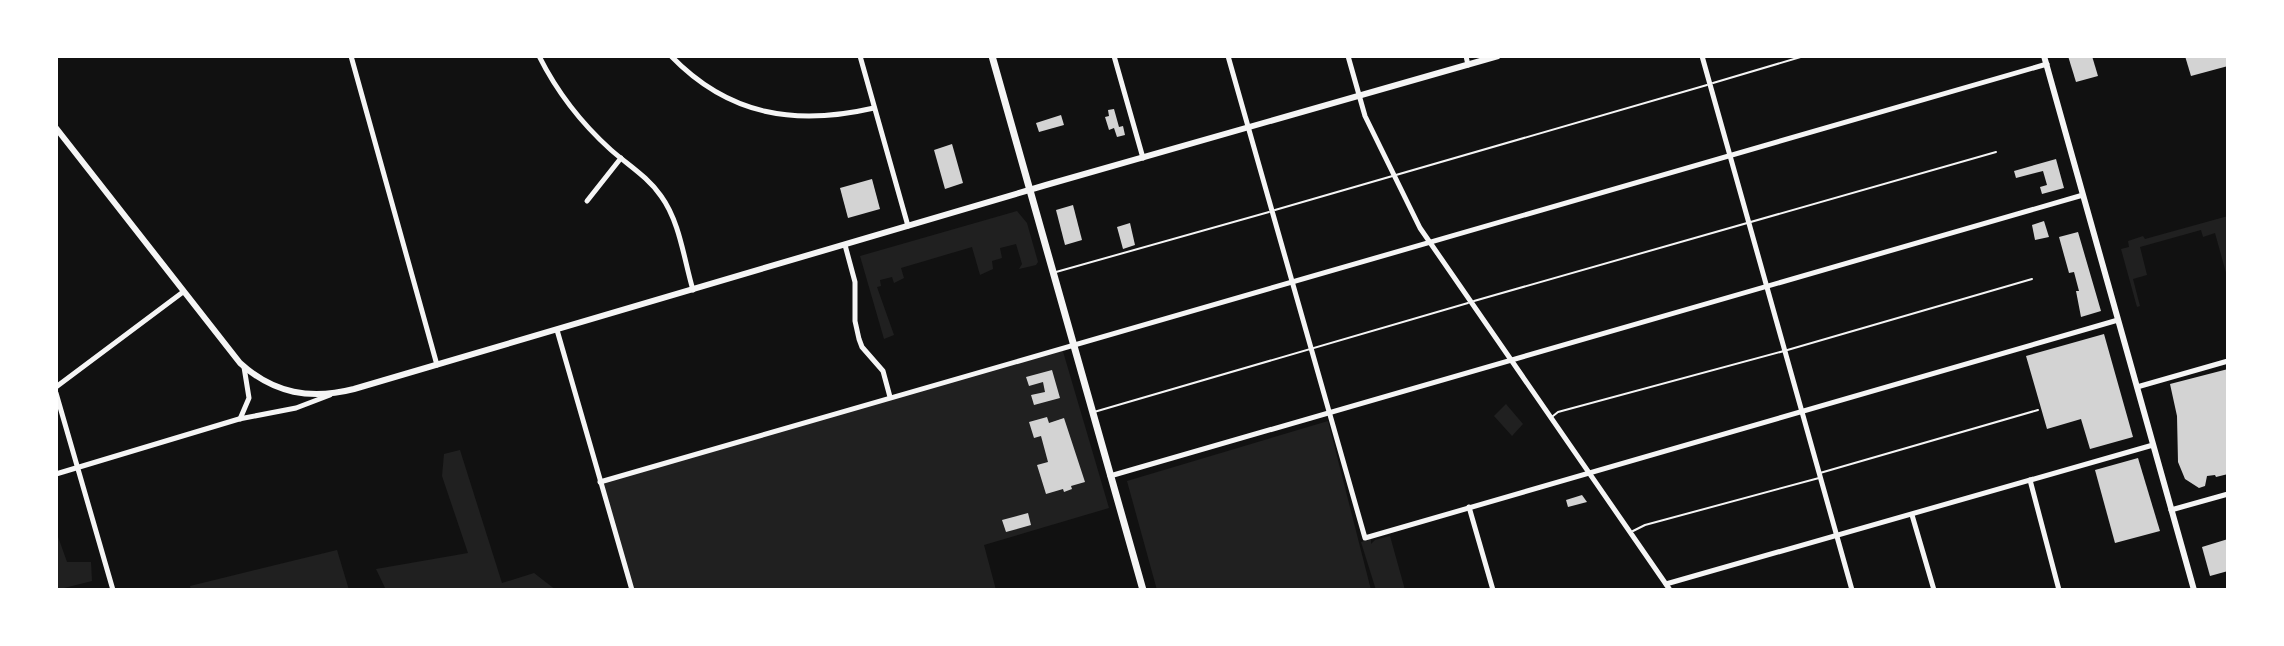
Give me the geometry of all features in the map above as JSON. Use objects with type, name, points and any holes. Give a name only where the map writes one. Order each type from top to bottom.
[{"type":"main road","points":[[992,56],[1143,590]]},
{"type":"street","points":[[351,56],[437,365]]},
{"type":"street","points":[[539,56],[572,109],[592,132],[651,184],[665,202],[693,290]]},
{"type":"street","points":[[671,56],[696,79],[715,91],[764,111],[818,118],[874,108]]},
{"type":"street","points":[[860,56],[908,226]]},
{"type":"street","points":[[1114,56],[1143,158]]},
{"type":"street","points":[[1228,56],[1365,538],[2118,320]]},
{"type":"street","points":[[1348,56],[1365,116],[1429,241],[1668,587],[2153,445]]},
{"type":"street","points":[[1466,56],[1468,65]]},
{"type":"street","points":[[56,474],[239,419],[296,408],[331,394],[1498,56]]},
{"type":"street","points":[[1702,56],[1852,590]]},
{"type":"street","points":[[600,482],[1730,155],[2046,60],[2194,590]]},
{"type":"street","points":[[56,128],[244,367],[260,380],[281,390],[300,394],[331,394]]},
{"type":"street","points":[[587,201],[621,158]]},
{"type":"street","points":[[1110,476],[2083,195]]},
{"type":"street","points":[[845,245],[855,282],[855,321],[859,339],[883,371],[890,397]]},
{"type":"street","points":[[113,590],[56,390],[183,292]]},
{"type":"street","points":[[557,330],[632,590]]},
{"type":"street","points":[[2137,387],[2228,361]]},
{"type":"street","points":[[239,419],[249,398],[244,367]]},
{"type":"street","points":[[2030,480],[2059,590]]},
{"type":"street","points":[[2171,510],[2228,494]]},
{"type":"street","points":[[1469,507],[1493,590]]},
{"type":"street","points":[[1912,515],[1934,590]]},
{"type":"lane","points":[[1053,273],[1804,56]]},
{"type":"lane","points":[[1092,413],[1996,152]]},
{"type":"lane","points":[[1550,418],[1558,412],[2032,279]]},
{"type":"lane","points":[[1630,532],[1645,525],[2038,410]]},
{"type":"shaded area","points":[[1017,211],[1027,223],[1038,262],[1036,265],[1019,269],[1022,264],[1016,244],[1000,248],[1002,258],[992,261],[993,269],[980,275],[972,247],[901,268],[904,278],[894,283],[892,277],[880,280],[881,286],[877,287],[894,335],[884,339],[860,256]]},
{"type":"shaded area","points":[[2228,216],[2228,280],[2215,233],[2203,237],[2201,230],[2140,247],[2147,275],[2133,279],[2140,306],[2137,307],[2121,249],[2129,247],[2128,241]]},
{"type":"shaded area","points":[[1062,348],[1109,508],[984,545],[996,590],[632,590],[600,482]]},
{"type":"shaded area","points":[[1506,404],[1523,424],[1512,436],[1494,416]]},
{"type":"shaded area","points":[[1328,421],[1371,590],[1157,590],[1127,481]]},
{"type":"shaded area","points":[[460,450],[502,583],[534,573],[556,590],[386,590],[376,569],[468,553],[442,476],[444,454]]},
{"type":"shaded area","points":[[56,531],[67,562],[91,562],[92,581],[56,590]]},
{"type":"shaded area","points":[[1390,536],[1405,590],[1376,590],[1361,542],[1371,539],[1371,544]]},
{"type":"shaded area","points":[[337,550],[349,590],[191,590],[190,586]]},
{"type":"building","points":[[2068,56],[2092,56],[2098,76],[2076,82]]},
{"type":"building","points":[[2185,56],[2228,56],[2228,66],[2191,76]]},
{"type":"building","points":[[1114,109],[1119,127],[1123,126],[1125,135],[1117,137],[1114,128],[1109,130],[1105,117],[1109,116],[1108,110]]},
{"type":"building","points":[[1061,115],[1064,125],[1039,132],[1036,123]]},
{"type":"building","points":[[952,144],[963,183],[945,189],[934,150]]},
{"type":"building","points":[[2056,159],[2064,188],[2042,194],[2040,187],[2047,185],[2043,171],[2016,178],[2014,171]]},
{"type":"building","points":[[872,179],[880,209],[848,218],[840,188]]},
{"type":"building","points":[[1073,205],[1082,240],[1065,245],[1056,210]]},
{"type":"building","points":[[2044,221],[2049,237],[2035,240],[2032,225]]},
{"type":"building","points":[[1130,223],[1135,245],[1123,249],[1117,227]]},
{"type":"building","points":[[2078,232],[2101,311],[2081,317],[2074,272],[2069,273],[2059,237]]},
{"type":"building","points":[[2104,334],[2133,437],[2090,449],[2081,419],[2047,429],[2026,356]]},
{"type":"building","points":[[2228,369],[2228,474],[2207,476],[2205,486],[2199,488],[2185,479],[2178,462],[2177,416],[2170,384]]},
{"type":"building","points":[[1052,370],[1060,398],[1034,405],[1031,395],[1045,392],[1043,382],[1029,386],[1026,377]]},
{"type":"building","points":[[1047,417],[1049,423],[1064,418],[1085,482],[1071,486],[1072,489],[1064,492],[1063,489],[1046,494],[1037,465],[1048,462],[1041,436],[1034,438],[1029,422]]},
{"type":"building","points":[[2138,458],[2160,531],[2115,543],[2095,470]]},
{"type":"building","points":[[1582,495],[1587,502],[1568,507],[1566,500]]},
{"type":"building","points":[[1028,513],[1031,525],[1006,532],[1002,520]]},
{"type":"building","points":[[2228,539],[2228,571],[2210,576],[2202,547]]}]
